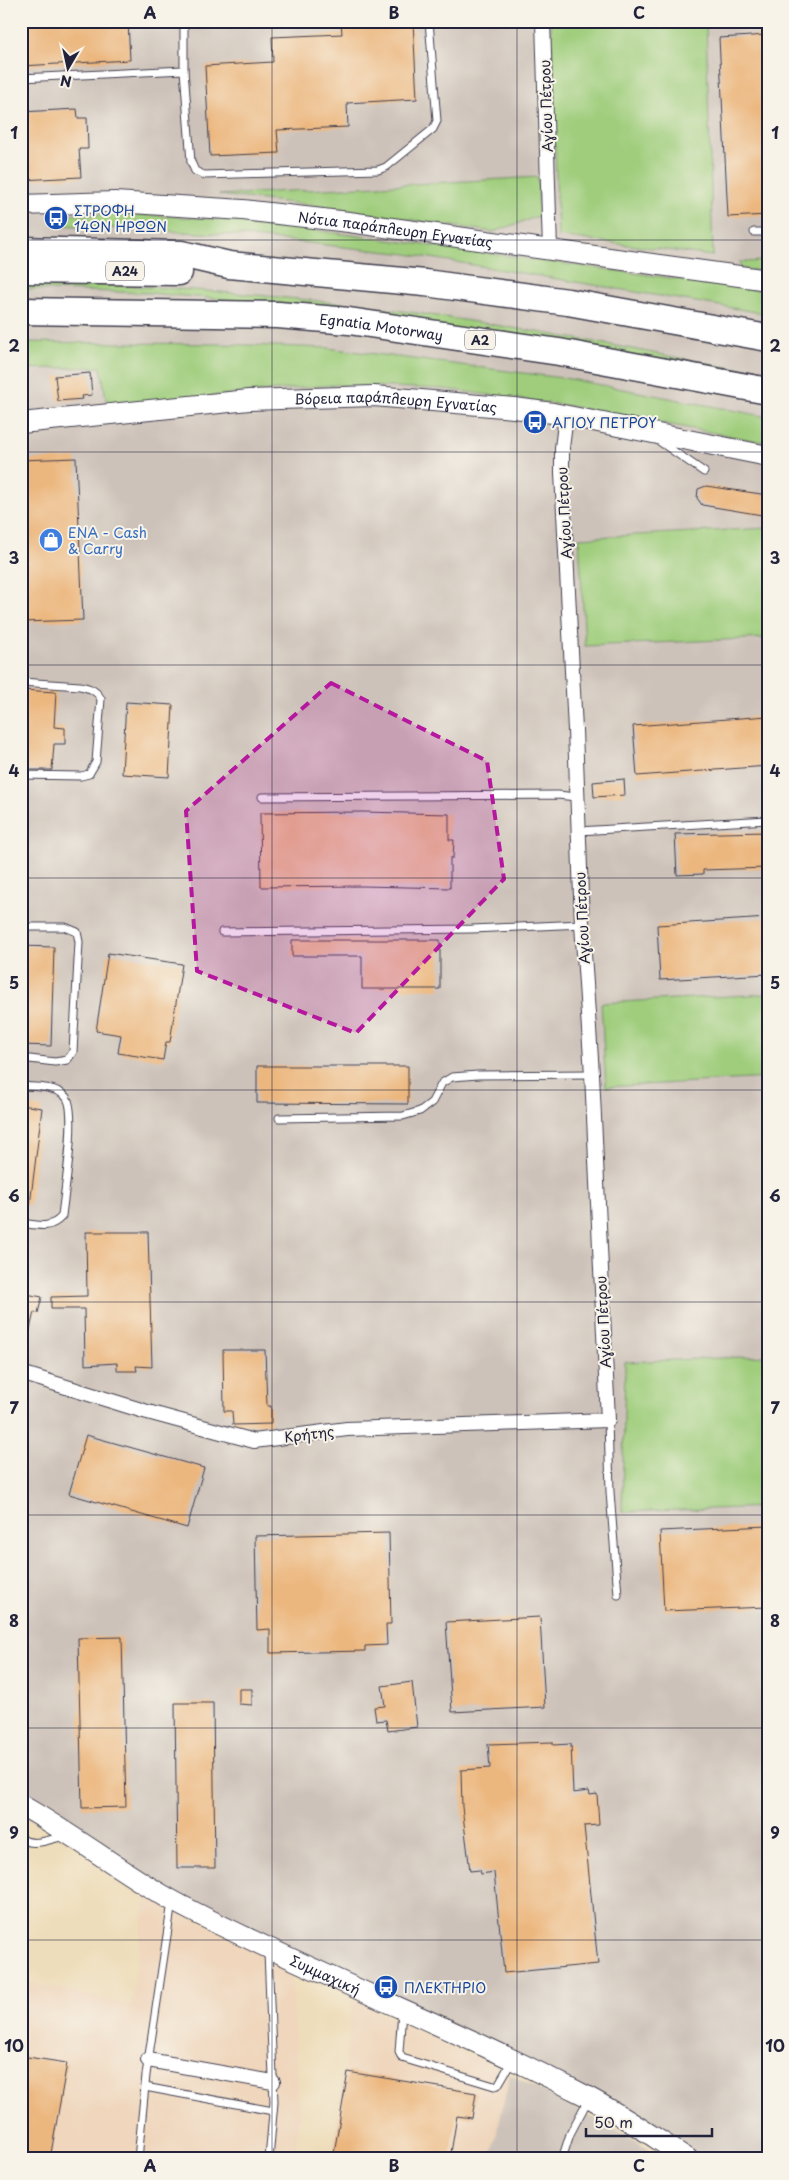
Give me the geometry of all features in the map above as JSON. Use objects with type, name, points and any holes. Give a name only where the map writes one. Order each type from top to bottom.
[{"type":"highway","points":[[21,250],[181,254],[229,265],[425,283],[558,300],[768,338]]},
{"type":"highway","name":"Α24","points":[[21,270],[183,272],[229,265]]},
{"type":"highway","name":"Egnatia Motorway","points":[[21,311],[278,315],[349,321],[559,352],[768,391]]},
{"type":"street","name":"Αγίου Πέτρου","points":[[544,21],[550,250]]},
{"type":"street","name":"Νότια παράπλευρη Εγνατίας","points":[[21,205],[115,202],[217,208],[349,222],[768,280]]},
{"type":"street","name":"Βόρεια παράπλευρη Εγνατίας","points":[[21,423],[249,400],[374,396],[514,408],[566,416],[768,456]]},
{"type":"street","name":"Αγίου Πέτρου","points":[[566,416],[562,465],[582,924],[592,1074],[608,1420]]},
{"type":"street","name":"Κρήτης","points":[[21,1373],[144,1411],[254,1441],[347,1429],[608,1420]]},
{"type":"street","name":"Συμμαχική","points":[[21,1805],[70,1834],[132,1878],[172,1901],[268,1949],[590,2098],[688,2159]]},
{"type":"street","points":[[148,2060],[273,2082]]},
{"type":"lane","points":[[184,21],[184,70],[191,162],[192,167],[199,174],[381,169],[433,129],[436,124],[429,21]]},
{"type":"lane","points":[[21,78],[184,70]]},
{"type":"lane","points":[[754,232],[768,232]]},
{"type":"lane","points":[[644,431],[704,472]]},
{"type":"lane","points":[[21,682],[90,688],[101,699],[96,762],[90,774],[81,776],[21,775]]},
{"type":"lane","points":[[262,797],[558,795],[576,797]]},
{"type":"lane","points":[[578,831],[768,820]]},
{"type":"lane","points":[[222,932],[472,929],[582,924]]},
{"type":"lane","points":[[21,927],[66,927],[76,932],[79,942],[73,1052],[67,1060],[55,1062],[21,1058]]},
{"type":"lane","points":[[279,1118],[403,1116],[420,1112],[432,1102],[442,1083],[452,1078],[478,1075],[592,1074]]},
{"type":"lane","points":[[21,1086],[58,1091],[67,1098],[72,1118],[62,1216],[56,1224],[45,1226],[21,1223]]},
{"type":"lane","points":[[608,1420],[610,1492],[618,1595]]},
{"type":"lane","points":[[22,1838],[27,1842],[34,1843],[70,1834]]},
{"type":"lane","points":[[138,2159],[148,2060],[172,1901]]},
{"type":"lane","points":[[268,1949],[273,2082],[273,2111],[269,2159]]},
{"type":"lane","points":[[402,2010],[399,2052],[402,2058],[494,2086],[498,2085],[512,2061]]},
{"type":"lane","points":[[145,2087],[273,2111]]},
{"type":"lane","points":[[562,2159],[570,2134],[590,2098]]},
{"type":"highlighted area","points":[[331,683],[487,761],[504,879],[356,1033],[197,971],[186,811]]},
{"type":"shaded area","points":[[21,21],[768,21],[768,2159],[701,2159],[521,2057],[175,1895],[21,1815]]},
{"type":"shaded area","points":[[146,1894],[291,1968],[300,2115],[294,2159],[21,2159],[21,1980],[131,2005]]},
{"type":"shaded area","points":[[353,2000],[510,2074],[491,2159],[332,2159]]},
{"type":"shaded area","points":[[510,2074],[614,2129],[666,2159],[491,2159]]},
{"type":"green space","points":[[551,21],[706,21],[713,256],[558,236]]},
{"type":"green space","points":[[538,177],[539,216],[493,232],[310,205],[219,195]]},
{"type":"green space","points":[[134,214],[246,221],[768,291],[768,314],[407,254],[235,235],[59,225],[58,215]]},
{"type":"green space","points":[[768,261],[768,272],[742,269],[739,262]]},
{"type":"green space","points":[[21,281],[208,291],[395,310],[628,348],[768,375],[768,382],[314,307],[149,293],[21,289]]},
{"type":"green space","points":[[21,342],[220,344],[328,348],[570,379],[768,417],[768,443],[569,406],[445,389],[333,385],[107,406],[101,367],[21,369]]},
{"type":"green space","points":[[768,528],[768,638],[585,646],[579,538]]},
{"type":"green space","points":[[768,994],[768,1078],[606,1087],[601,1003]]},
{"type":"green space","points":[[768,1356],[768,1507],[622,1512],[625,1362]]},
{"type":"building","points":[[21,21],[128,21],[130,60],[21,66]]},
{"type":"building","points":[[341,21],[413,21],[417,99],[347,103],[348,127],[277,130],[279,153],[210,156],[205,66],[273,62],[272,37],[342,34]]},
{"type":"building","points":[[768,35],[768,215],[728,217],[719,38]]},
{"type":"building","points":[[77,109],[78,118],[87,118],[88,149],[79,149],[81,177],[21,180],[21,112]]},
{"type":"building","points":[[90,373],[92,395],[82,396],[83,399],[58,401],[55,376]]},
{"type":"building","name":"ENA - Cash & Carry","points":[[76,458],[83,620],[21,622],[21,460]]},
{"type":"building","points":[[706,486],[768,495],[768,516],[702,505],[697,498],[698,489]]},
{"type":"building","points":[[21,690],[56,692],[54,727],[65,728],[65,744],[54,744],[52,770],[21,770]]},
{"type":"building","points":[[126,702],[173,705],[169,777],[122,774]]},
{"type":"building","points":[[768,716],[768,766],[637,776],[633,726]]},
{"type":"building","points":[[624,779],[625,795],[594,797],[593,782]]},
{"type":"building","points":[[362,812],[449,814],[449,840],[454,840],[453,858],[450,858],[450,888],[363,886],[261,887],[260,813]]},
{"type":"building","points":[[768,832],[768,868],[703,870],[703,874],[677,875],[675,834]]},
{"type":"building","points":[[768,918],[768,974],[660,980],[657,925]]},
{"type":"building","points":[[292,940],[440,940],[440,989],[362,989],[362,956],[292,956]]},
{"type":"building","points":[[21,946],[54,947],[51,1046],[21,1045]]},
{"type":"building","points":[[108,953],[182,964],[170,1042],[166,1042],[163,1060],[118,1053],[121,1035],[96,1031]]},
{"type":"building","points":[[257,1066],[408,1066],[408,1104],[257,1103]]},
{"type":"building","points":[[21,1105],[42,1108],[30,1205],[21,1205]]},
{"type":"building","points":[[86,1232],[148,1232],[152,1367],[136,1366],[137,1371],[117,1371],[117,1363],[85,1365],[84,1309],[51,1309],[51,1297],[87,1296]]},
{"type":"building","points":[[21,1293],[42,1297],[38,1313],[34,1312],[27,1342],[21,1341]]},
{"type":"building","points":[[223,1350],[265,1350],[267,1406],[271,1406],[271,1424],[233,1425],[232,1411],[224,1411]]},
{"type":"building","points":[[86,1435],[204,1468],[187,1528],[69,1494]]},
{"type":"building","points":[[768,1526],[768,1607],[664,1611],[660,1531]]},
{"type":"building","points":[[389,1533],[391,1624],[386,1624],[387,1645],[365,1646],[365,1651],[270,1653],[270,1629],[257,1630],[255,1536]]},
{"type":"building","points":[[540,1617],[545,1707],[452,1712],[446,1622]]},
{"type":"building","points":[[122,1637],[126,1807],[82,1808],[78,1638]]},
{"type":"building","points":[[412,1682],[417,1727],[388,1731],[386,1720],[376,1721],[374,1707],[385,1706],[382,1686]]},
{"type":"building","points":[[239,1689],[252,1689],[252,1705],[239,1704]]},
{"type":"building","points":[[175,1703],[213,1703],[215,1868],[177,1868]]},
{"type":"building","points":[[553,1742],[553,1745],[571,1744],[573,1793],[589,1791],[590,1795],[597,1794],[599,1825],[584,1826],[598,1964],[504,1973],[494,1872],[481,1874],[480,1870],[470,1871],[462,1807],[461,1770],[490,1768],[488,1744]]},
{"type":"building","points":[[21,2056],[67,2063],[50,2159],[21,2159]]},
{"type":"building","points":[[348,2072],[476,2093],[472,2118],[457,2116],[450,2159],[333,2159]]},
{"type":"place","name":"ΣΤΡΟΦΗ 14ΩΝ ΗΡΩΩΝ","points":[[56,218]]},
{"type":"place","name":"ΑΓΙΟΥ ΠΕΤΡΟΥ","points":[[535,422]]},
{"type":"place","name":"ENA - Cash & Carry","points":[[51,540]]},
{"type":"place","name":"ΠΛΕΚΤΗΡΙΟ","points":[[386,1987]]}]
